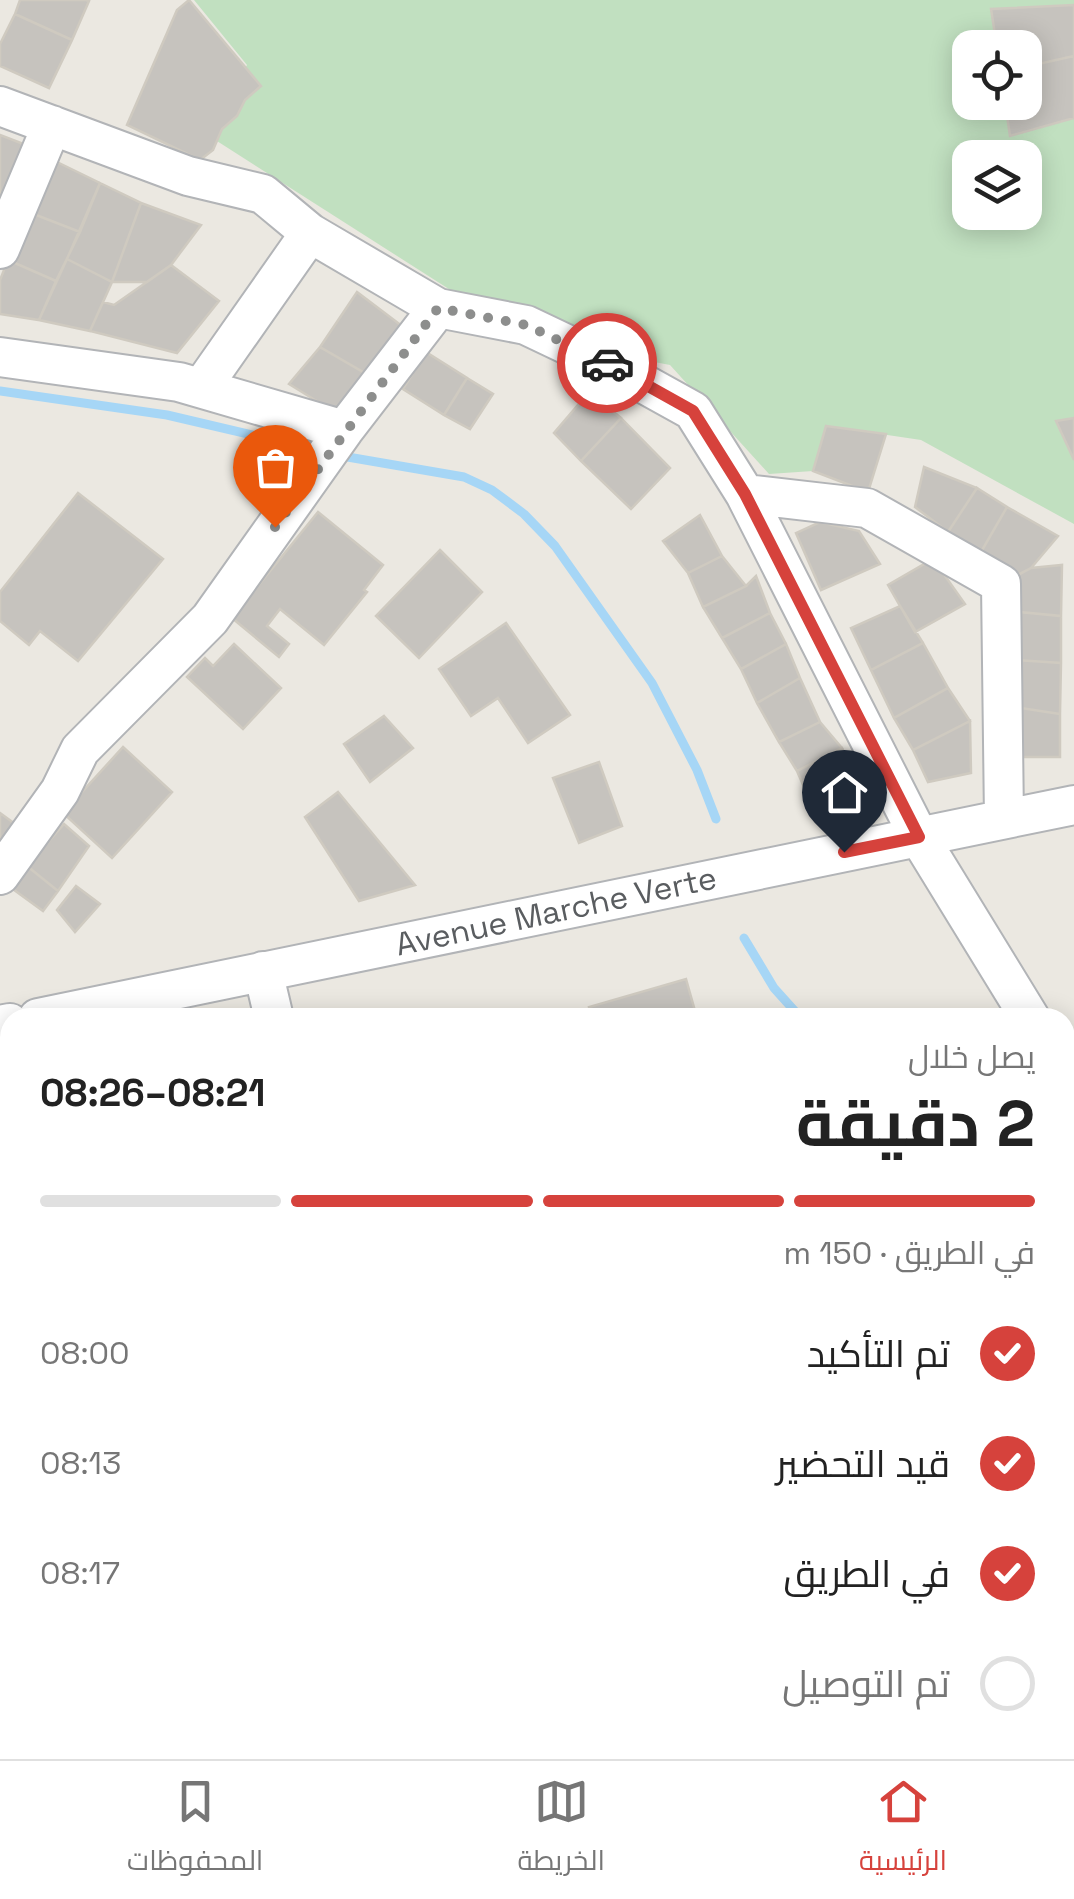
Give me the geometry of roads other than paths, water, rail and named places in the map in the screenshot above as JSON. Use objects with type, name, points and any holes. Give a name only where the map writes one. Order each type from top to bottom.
[{"type":"street","points":[[0,106],[188,176],[263,194],[310,233],[438,308],[526,325],[693,411],[745,494],[919,837],[1024,1008]]},
{"type":"street","points":[[0,249],[52,125]]},
{"type":"street","points":[[202,387],[310,233]]},
{"type":"street","points":[[0,875],[60,791],[80,750],[210,619],[438,308]]},
{"type":"street","points":[[0,356],[202,387],[334,445]]},
{"type":"street","points":[[745,494],[866,508],[1002,584],[1004,820]]},
{"type":"street","name":"Avenue Marche Verte","points":[[86,1008],[1074,805]]},
{"type":"street","points":[[263,971],[272,1008]]},
{"type":"waterway","points":[[0,391],[167,415],[316,450]]},
{"type":"waterway","points":[[336,455],[464,477],[492,490],[524,514],[555,546],[652,683],[697,770],[716,819]]},
{"type":"waterway","points":[[744,938],[774,988],[792,1008]]}]
